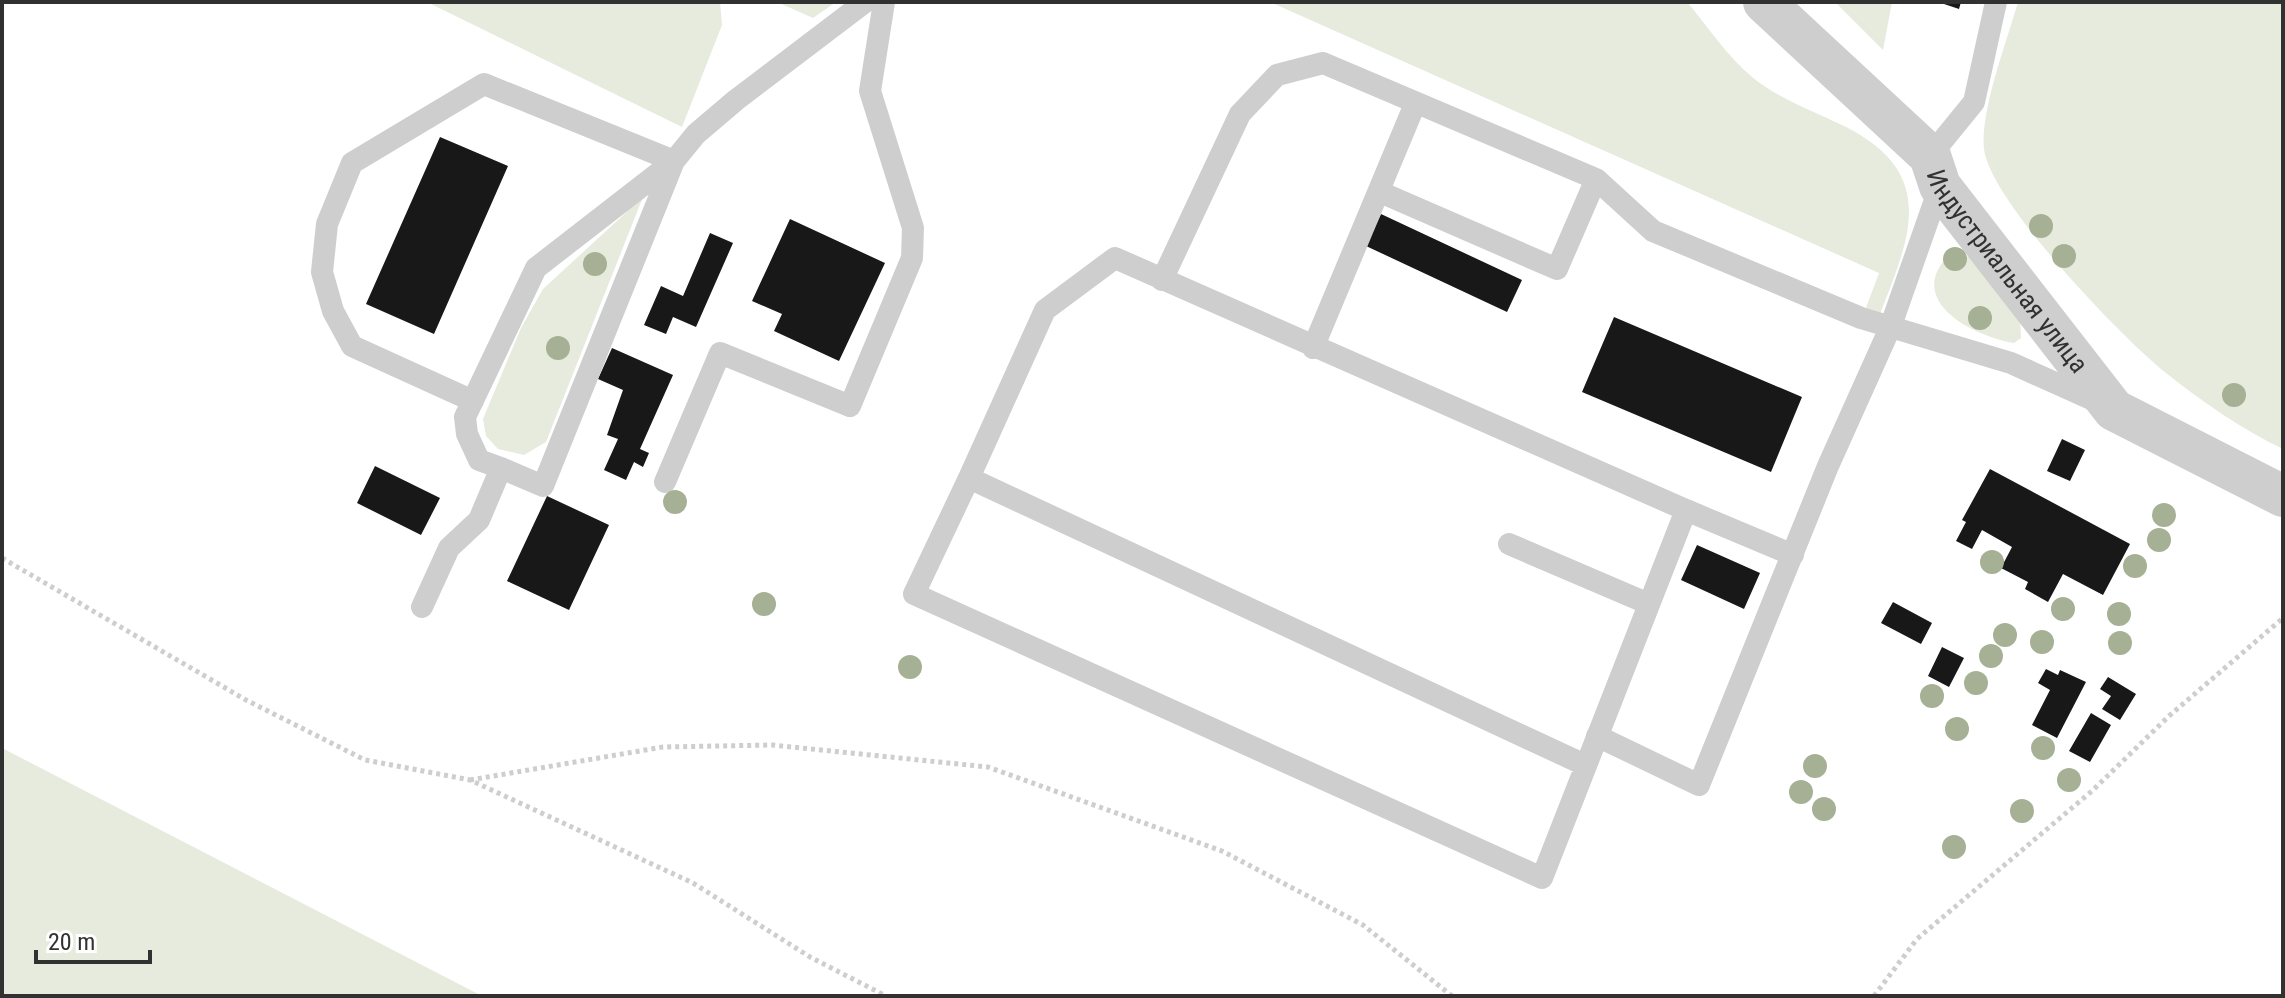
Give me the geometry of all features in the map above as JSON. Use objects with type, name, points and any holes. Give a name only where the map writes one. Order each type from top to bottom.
[{"type":"street","name":"Индустриальная улица","points":[[1764,2],[1935,171],[2114,410],[2283,496]]},
{"type":"lane","points":[[674,161],[543,486],[479,460],[471,446],[465,417],[536,268],[674,161],[696,134],[736,100],[865,2]]},
{"type":"lane","points":[[665,482],[720,353],[850,406],[912,258],[913,228],[870,91],[884,2]]},
{"type":"lane","points":[[1597,736],[1699,785],[1890,328],[1935,171],[1974,102],[1996,2]]},
{"type":"lane","points":[[1162,280],[1240,114],[1277,75],[1323,63],[1596,179],[1653,231],[1890,328],[2011,363],[2114,410]]},
{"type":"lane","points":[[473,401],[352,346],[333,311],[322,272],[327,224],[352,163],[484,84],[674,161]]},
{"type":"lane","points":[[1313,348],[1415,104]]},
{"type":"lane","points":[[1380,192],[1557,269],[1596,179]]},
{"type":"lane","points":[[1686,510],[1542,878],[914,594],[1045,310],[1115,258],[1313,348],[1793,555]]},
{"type":"lane","points":[[422,607],[449,548],[479,520],[501,468]]},
{"type":"lane","points":[[969,478],[1585,765]]},
{"type":"lane","points":[[1509,544],[1649,604]]},
{"type":"path","points":[[2,558],[246,700],[365,760],[470,780],[693,883],[810,957],[886,996]]},
{"type":"path","points":[[1874,996],[1917,939],[2092,791],[2169,716],[2283,618]]},
{"type":"path","points":[[470,780],[663,747],[772,745],[988,767],[1222,851],[1363,925],[1452,996]]},
{"type":"shaded area","points":[[427,2],[720,2],[722,25],[682,127]]},
{"type":"shaded area","points":[[777,2],[836,2],[813,18]]},
{"type":"shaded area","points":[[1270,2],[1687,2],[1726,51],[1762,85],[1844,126],[1874,144],[1894,164],[1905,185],[1909,208],[1907,232],[1901,258],[1880,314],[1864,313],[1879,273]]},
{"type":"shaded area","points":[[1835,2],[1892,2],[1883,50]]},
{"type":"shaded area","points":[[2018,2],[2283,2],[2283,449],[2208,404],[2146,356],[2061,268],[2009,201],[1992,172],[1984,149],[1984,133],[1990,96]]},
{"type":"shaded area","points":[[643,197],[546,442],[524,455],[498,449],[486,436],[483,419],[521,328],[543,289]]},
{"type":"shaded area","points":[[1961,254],[1969,257],[2020,317],[2021,338],[2014,343],[1965,325],[1940,302],[1934,288],[1937,273],[1948,256]]},
{"type":"shaded area","points":[[2,748],[482,996],[2,996]]},
{"type":"building","points":[[1938,2],[1961,2],[1959,9]]},
{"type":"building","points":[[440,137],[508,166],[434,334],[366,304]]},
{"type":"building","points":[[1381,214],[1522,280],[1507,312],[1366,246]]},
{"type":"building","points":[[790,219],[885,263],[839,361],[774,331],[782,314],[752,301]]},
{"type":"building","points":[[710,233],[733,243],[696,327],[673,317],[666,334],[644,325],[661,286],[683,296]]},
{"type":"building","points":[[1614,317],[1802,397],[1771,472],[1582,392]]},
{"type":"building","points":[[612,348],[673,375],[640,449],[649,453],[643,467],[634,462],[626,480],[604,470],[618,439],[607,435],[623,390],[598,379]]},
{"type":"building","points":[[2062,439],[2085,450],[2070,481],[2047,471]]},
{"type":"building","points":[[375,466],[440,498],[421,535],[357,503]]},
{"type":"building","points":[[1990,469],[2130,544],[2103,595],[2063,574],[2048,602],[2025,589],[2028,582],[2001,568],[2012,547],[1982,530],[1972,549],[1956,541],[1966,522],[1962,520]]},
{"type":"building","points":[[547,496],[609,525],[569,610],[507,581]]},
{"type":"building","points":[[1697,545],[1760,573],[1744,609],[1681,580]]},
{"type":"building","points":[[1893,602],[1932,623],[1921,644],[1881,623]]},
{"type":"building","points":[[1942,647],[1964,658],[1949,687],[1928,676]]},
{"type":"building","points":[[2046,669],[2058,675],[2060,670],[2086,682],[2057,738],[2032,725],[2050,690],[2038,683]]},
{"type":"building","points":[[2108,677],[2136,694],[2120,720],[2102,709],[2111,696],[2100,689]]},
{"type":"building","points":[[2091,713],[2111,725],[2090,762],[2069,751]]}]
